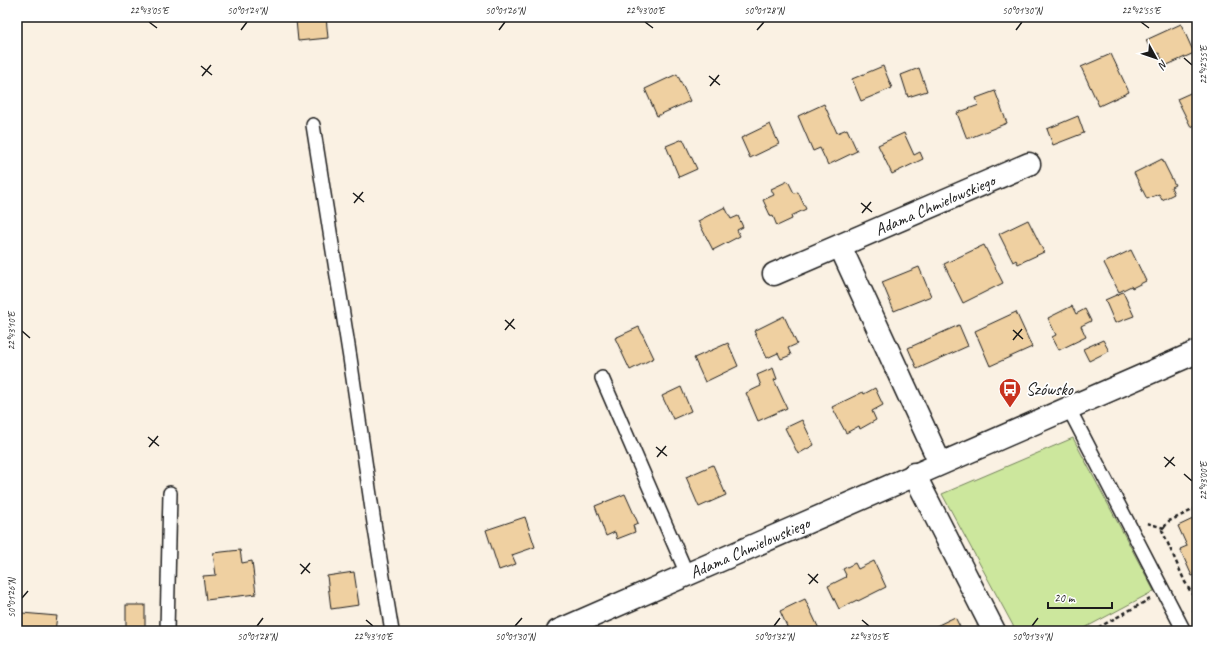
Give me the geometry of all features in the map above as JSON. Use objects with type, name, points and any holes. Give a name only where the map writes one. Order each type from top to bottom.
[{"type":"street","name":"Adama Chmielowskiego","points":[[774,274],[1029,164]]},
{"type":"street","points":[[840,246],[940,463]]},
{"type":"street","name":"Adama Chmielowskiego","points":[[558,631],[914,474],[1197,352]]},
{"type":"street","points":[[914,474],[994,631]]},
{"type":"lane","points":[[312,125],[392,631]]},
{"type":"lane","points":[[602,378],[687,574]]},
{"type":"lane","points":[[1068,407],[1184,631]]},
{"type":"lane","points":[[167,631],[170,493]]},
{"type":"path","points":[[1197,508],[1169,522],[1162,530],[1185,582],[1192,594],[1197,596]]},
{"type":"path","points":[[1092,631],[1164,592]]},
{"type":"green space","points":[[1073,438],[1154,591],[1079,631],[1016,631],[942,494]]},
{"type":"building","points":[[326,17],[328,38],[298,41],[296,20]]},
{"type":"building","points":[[1181,24],[1194,53],[1165,66],[1159,53],[1153,56],[1146,40]]},
{"type":"building","points":[[1111,54],[1129,92],[1099,106],[1081,67]]},
{"type":"building","points":[[883,66],[892,88],[861,101],[852,79]]},
{"type":"building","points":[[919,68],[927,91],[908,97],[901,75]]},
{"type":"building","points":[[677,74],[690,101],[657,116],[645,89]]},
{"type":"building","points":[[1197,90],[1197,124],[1191,127],[1177,99]]},
{"type":"building","points":[[995,91],[1007,123],[967,139],[957,113],[979,105],[976,98]]},
{"type":"building","points":[[824,104],[837,133],[847,129],[857,151],[828,165],[820,148],[813,151],[798,116]]},
{"type":"building","points":[[1078,116],[1084,133],[1053,145],[1047,129]]},
{"type":"building","points":[[770,124],[779,144],[750,158],[741,138]]},
{"type":"building","points":[[904,133],[914,155],[920,152],[923,159],[892,174],[878,145]]},
{"type":"building","points":[[683,139],[697,169],[679,177],[666,146]]},
{"type":"building","points":[[1162,159],[1175,185],[1171,187],[1174,194],[1162,200],[1159,194],[1147,199],[1134,173]]},
{"type":"building","points":[[788,181],[794,193],[798,192],[806,209],[791,216],[792,219],[777,226],[773,216],[771,217],[763,200],[774,195],[771,189]]},
{"type":"building","points":[[725,207],[731,219],[738,216],[743,227],[737,230],[740,236],[713,250],[698,221]]},
{"type":"building","points":[[1028,220],[1044,252],[1018,264],[1016,260],[1013,262],[999,234]]},
{"type":"building","points":[[984,245],[1003,283],[963,303],[944,264]]},
{"type":"building","points":[[1131,250],[1146,281],[1132,288],[1131,286],[1119,292],[1104,263]]},
{"type":"building","points":[[919,267],[931,296],[894,311],[882,282]]},
{"type":"building","points":[[1123,292],[1134,316],[1115,323],[1105,300]]},
{"type":"building","points":[[1072,306],[1076,314],[1085,309],[1091,321],[1081,326],[1086,337],[1059,350],[1052,337],[1056,335],[1048,318]]},
{"type":"building","points":[[1016,312],[1032,347],[990,366],[975,331]]},
{"type":"building","points":[[784,316],[797,344],[788,348],[791,355],[781,359],[778,353],[767,358],[754,331]]},
{"type":"building","points":[[959,325],[968,346],[917,369],[908,348]]},
{"type":"building","points":[[639,327],[654,358],[630,370],[615,338]]},
{"type":"building","points":[[1103,340],[1109,351],[1089,361],[1083,349]]},
{"type":"building","points":[[728,343],[738,366],[705,382],[694,358]]},
{"type":"building","points":[[773,368],[777,379],[774,380],[787,408],[758,421],[746,393],[761,386],[757,375]]},
{"type":"building","points":[[681,387],[691,411],[673,419],[662,396]]},
{"type":"building","points":[[875,388],[883,405],[872,411],[876,420],[860,429],[859,426],[846,433],[832,407]]},
{"type":"building","points":[[802,420],[814,445],[798,454],[785,428]]},
{"type":"building","points":[[713,465],[726,495],[699,507],[686,477]]},
{"type":"building","points":[[625,494],[638,523],[633,525],[635,532],[617,539],[615,532],[606,536],[595,506]]},
{"type":"building","points":[[525,517],[535,547],[512,555],[516,564],[499,570],[486,530]]},
{"type":"building","points":[[1197,517],[1197,574],[1192,576],[1180,549],[1187,546],[1178,526]]},
{"type":"building","points":[[240,550],[242,563],[252,561],[256,594],[206,600],[203,576],[216,575],[213,553]]},
{"type":"building","points":[[874,561],[886,587],[839,609],[828,586],[846,577],[843,569],[855,563],[858,569]]},
{"type":"building","points":[[354,572],[359,605],[331,609],[327,576]]},
{"type":"building","points":[[805,599],[820,631],[789,631],[780,611]]},
{"type":"building","points":[[126,605],[145,605],[145,631],[126,631]]},
{"type":"building","points":[[22,613],[57,616],[55,631],[19,631],[21,630]]},
{"type":"building","points":[[955,617],[962,631],[926,631]]},
{"type":"building","points":[[787,627],[789,631],[779,631]]},
{"type":"place","name":"Szówsko","points":[[1010,408]]}]
